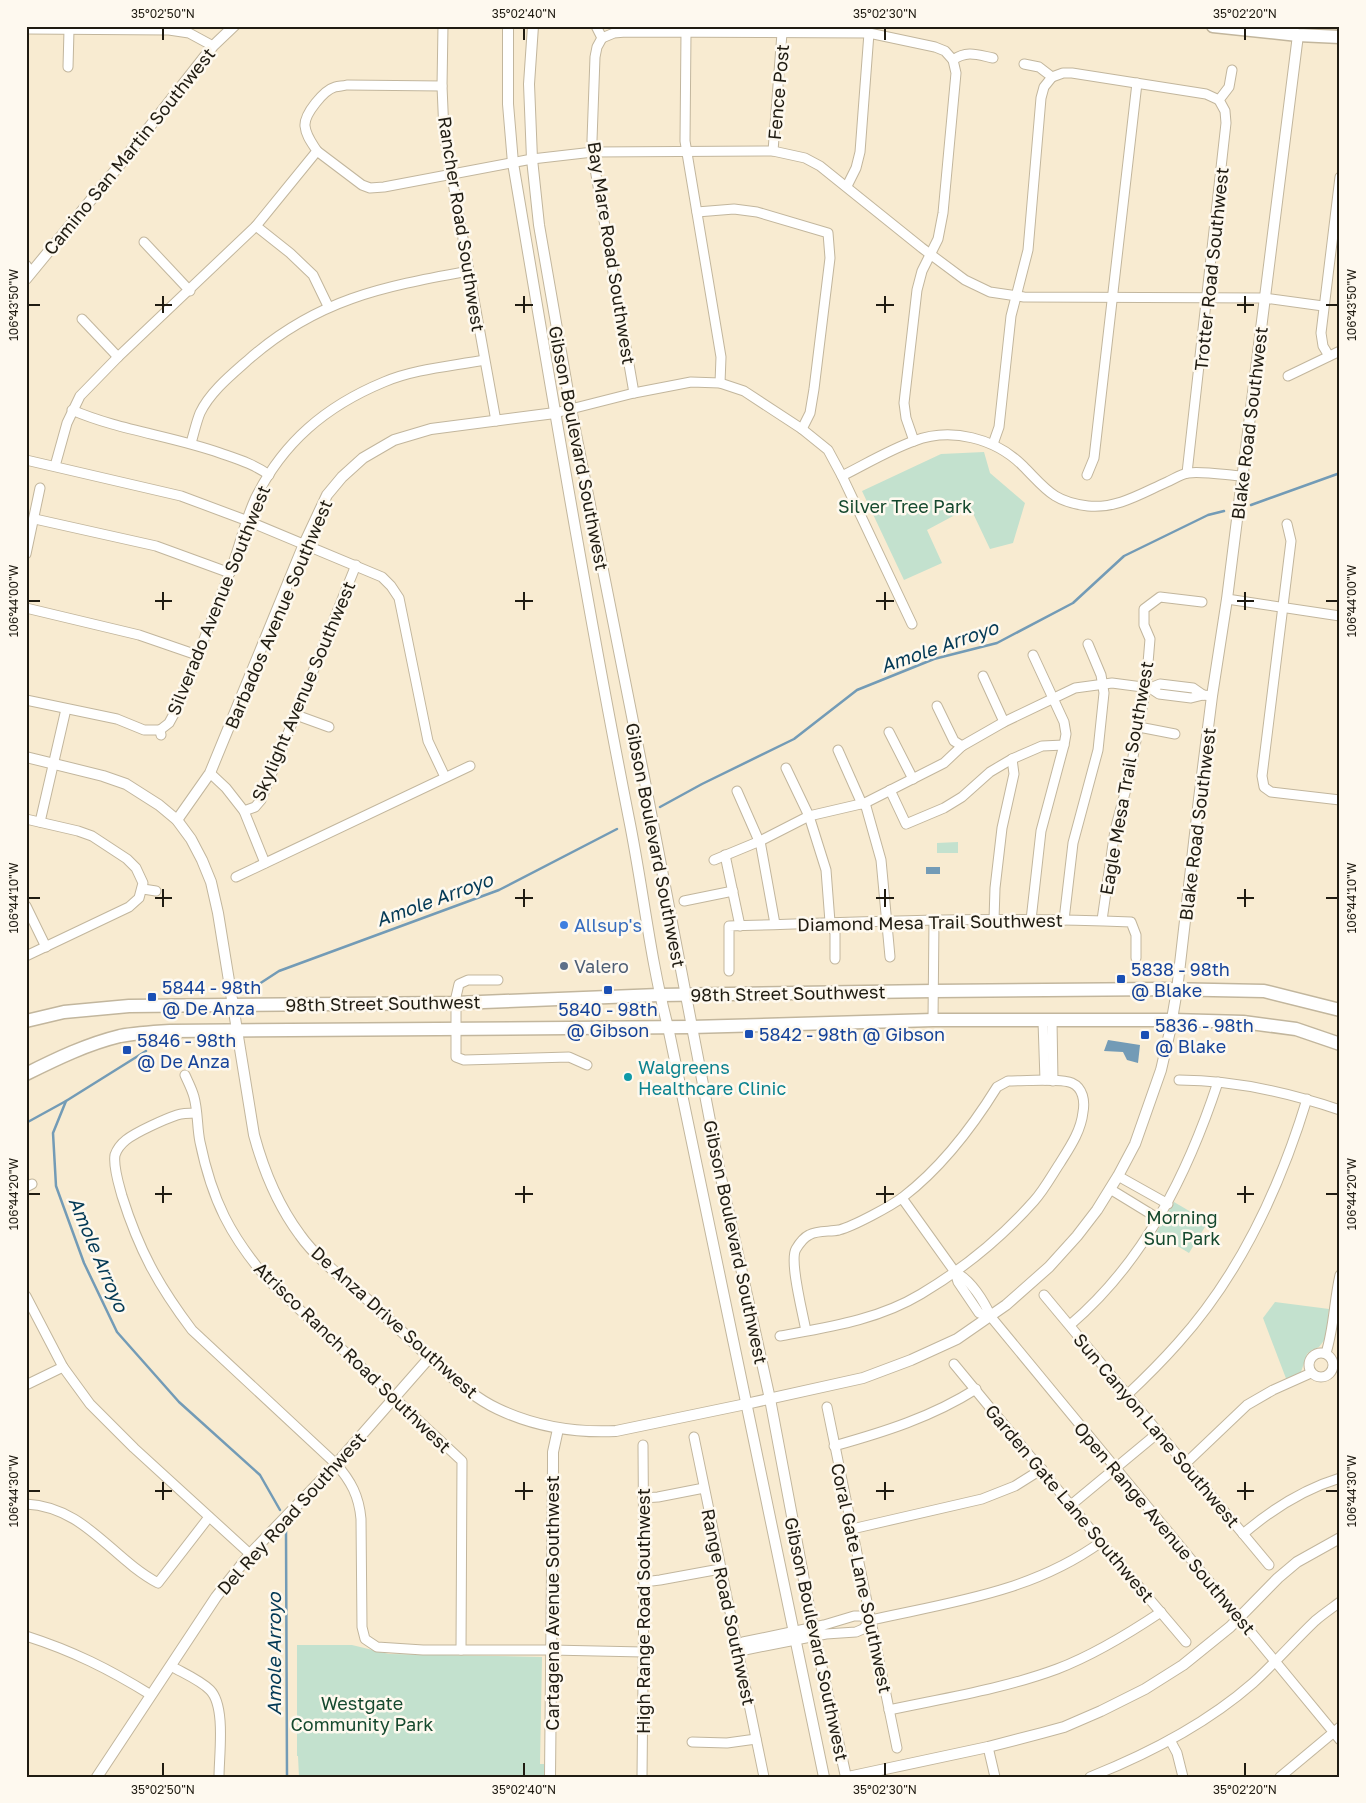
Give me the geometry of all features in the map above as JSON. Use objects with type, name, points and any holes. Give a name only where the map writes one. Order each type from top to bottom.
[{"type":"main road","points":[[1213,26],[1298,31],[1340,37]]},
{"type":"main road","name":"98th Street Southwest","points":[[26,1021],[64,1012],[107,1007],[233,1004],[456,1003],[660,995],[934,991],[1264,991],[1340,1010]]},
{"type":"main road","name":"98th Street Southwest","points":[[26,1074],[78,1050],[120,1036],[170,1031],[691,1027],[933,1020],[1173,1020],[1243,1022],[1296,1029],[1340,1044]]},
{"type":"street","name":"Camino San Martin Southwest","points":[[28,272],[118,167],[212,46],[234,26]]},
{"type":"street","name":"Rancher Road Southwest","points":[[443,26],[442,86],[444,133],[496,421]]},
{"type":"street","name":"Gibson Boulevard Southwest","points":[[508,26],[508,104],[513,163],[611,727],[638,863],[660,995],[824,1777]]},
{"type":"street","name":"Gibson Boulevard Southwest","points":[[533,26],[529,84],[532,159],[538,225],[570,409],[722,1182],[770,1399],[814,1632],[847,1777]]},
{"type":"street","points":[[596,26],[602,38],[614,33],[626,32],[869,33],[936,47],[945,51],[953,60],[956,73],[943,213],[938,239],[922,271],[917,290],[904,403],[906,418],[914,441]]},
{"type":"street","points":[[26,29],[169,30],[189,33],[212,46]]},
{"type":"street","points":[[68,66],[69,30]]},
{"type":"street","name":"Blake Road Southwest","points":[[758,1402],[863,1378],[896,1367],[949,1343],[990,1317],[1050,1267],[1077,1236],[1110,1189],[1135,1144],[1154,1094],[1173,1020],[1208,696],[1227,599],[1298,31]]},
{"type":"street","points":[[686,33],[686,151],[721,357],[720,383]]},
{"type":"street","name":"Fence Post","points":[[773,151],[782,33]]},
{"type":"street","points":[[847,186],[856,168],[860,152],[869,33]]},
{"type":"street","name":"Bay Mare Road Southwest","points":[[602,38],[594,57],[593,152],[634,393]]},
{"type":"street","points":[[953,60],[962,54],[993,58]]},
{"type":"street","points":[[1024,64],[1039,67],[1052,77]]},
{"type":"street","points":[[993,444],[999,427],[1011,316],[1028,250],[1041,98],[1044,87],[1052,77],[1063,73],[1072,73],[1206,94],[1219,100],[1228,87],[1232,70]]},
{"type":"street","points":[[1087,475],[1094,458],[1114,297],[1137,83]]},
{"type":"street","points":[[442,86],[347,85],[334,87],[309,111],[304,124],[307,136],[317,151],[362,185],[370,188],[532,159],[593,152],[773,151],[805,158],[820,166],[965,280],[990,292],[1016,296],[1264,298],[1324,306]]},
{"type":"street","name":"Trotter Road Southwest","points":[[1188,473],[1226,123],[1225,111],[1219,100]]},
{"type":"street","points":[[55,466],[67,423],[80,396],[118,357],[190,291],[256,226],[317,151]]},
{"type":"street","points":[[1329,356],[1323,346],[1321,333],[1335,247],[1340,177]]},
{"type":"street","points":[[697,212],[734,209],[756,212],[828,233],[830,258],[814,389],[810,413],[802,429]]},
{"type":"street","points":[[256,226],[290,253],[313,275],[328,306]]},
{"type":"street","points":[[144,242],[190,291]]},
{"type":"street","points":[[191,442],[201,412],[216,390],[266,344],[294,325],[328,306],[384,287],[468,271]]},
{"type":"street","points":[[82,318],[118,357]]},
{"type":"street","points":[[1288,376],[1340,351]]},
{"type":"street","name":"Silverado Avenue Southwest","points":[[66,709],[117,719],[144,730],[160,733],[169,723],[175,712],[230,573],[255,500],[269,474],[296,438],[326,412],[385,382],[404,376],[484,360]]},
{"type":"street","points":[[556,413],[634,393],[691,382],[720,383],[744,391],[802,429],[828,450],[912,624]]},
{"type":"street","points":[[72,410],[90,418],[191,442],[248,462],[269,474]]},
{"type":"street","name":"Barbados Avenue Southwest","points":[[177,820],[210,774],[304,544],[328,496],[342,477],[363,458],[394,440],[431,429],[556,413]]},
{"type":"street","points":[[842,476],[914,441],[933,436],[955,435],[976,438],[993,444],[1011,455],[1047,492],[1066,502],[1088,506],[1105,507],[1120,503],[1188,473],[1241,476]]},
{"type":"street","points":[[26,460],[181,496],[248,521],[382,576],[399,598],[428,741],[444,778]]},
{"type":"street","points":[[26,554],[40,488]]},
{"type":"street","points":[[34,519],[156,546],[230,573]]},
{"type":"street","points":[[1288,524],[1292,541],[1262,776],[1264,787],[1271,792],[1340,800]]},
{"type":"street","name":"Skylight Avenue Southwest","points":[[244,811],[255,807],[261,800],[356,565]]},
{"type":"street","name":"Eagle Mesa Trail Southwest","points":[[1102,920],[1114,830],[1129,778],[1148,688],[1150,639],[1144,625],[1144,609],[1160,597],[1202,602]]},
{"type":"street","points":[[1227,599],[1340,616]]},
{"type":"street","points":[[26,608],[139,635],[198,655]]},
{"type":"street","points":[[1064,920],[1073,843],[1098,750],[1104,693],[1101,674],[1088,644]]},
{"type":"street","points":[[1031,920],[1041,831],[1066,734],[1064,722],[1054,698],[1033,656]]},
{"type":"street","points":[[983,676],[1004,722]]},
{"type":"street","points":[[714,860],[760,841],[809,816],[864,804],[944,763],[962,746],[1004,722],[1075,688],[1112,683],[1148,688],[1158,694],[1191,698],[1208,696]]},
{"type":"street","points":[[1148,688],[1160,684],[1193,688],[1208,696]]},
{"type":"street","points":[[1173,696],[1174,686]]},
{"type":"street","points":[[26,700],[66,709],[40,822]]},
{"type":"street","points":[[937,706],[954,741],[962,746]]},
{"type":"street","points":[[296,715],[329,727]]},
{"type":"street","points":[[1139,727],[1175,734]]},
{"type":"street","points":[[889,732],[913,779]]},
{"type":"street","points":[[890,790],[906,824],[944,808],[962,797],[990,772],[1012,759],[1042,746],[1064,746]]},
{"type":"street","points":[[838,750],[864,804],[881,860],[890,957]]},
{"type":"street","name":"De Anza Drive Southwest","points":[[26,757],[104,776],[126,784],[152,800],[177,820],[191,839],[211,882],[218,913],[254,1135],[268,1178],[283,1211],[301,1237],[324,1260],[430,1357],[468,1390],[496,1408],[534,1423],[558,1429],[595,1432],[616,1431],[758,1402]]},
{"type":"street","points":[[994,920],[995,888],[1002,828],[1014,774],[1012,759]]},
{"type":"street","points":[[236,877],[470,766]]},
{"type":"street","points":[[786,768],[809,816],[826,870],[830,922],[835,932],[835,959]]},
{"type":"street","points":[[210,774],[226,788],[244,811],[265,863]]},
{"type":"street","points":[[737,791],[760,841],[775,924]]},
{"type":"street","points":[[26,819],[85,833],[107,844],[136,868],[142,878],[142,889],[137,901],[129,907],[26,956]]},
{"type":"street","points":[[725,855],[740,926]]},
{"type":"street","points":[[142,889],[156,891]]},
{"type":"street","points":[[684,901],[732,891]]},
{"type":"street","points":[[26,906],[46,947]]},
{"type":"street","points":[[933,1020],[934,920]]},
{"type":"street","name":"Diamond Mesa Trail Southwest","points":[[729,971],[729,926],[830,922],[1102,920],[1131,922],[1136,935],[1136,958]]},
{"type":"street","points":[[498,980],[463,982],[457,988],[456,1057],[464,1060],[569,1057],[587,1065]]},
{"type":"street","points":[[1048,1020],[1049,1081]]},
{"type":"street","name":"Atrisco Ranch Road Southwest","points":[[185,1075],[194,1098],[200,1141],[208,1176],[218,1205],[232,1233],[250,1259],[269,1281],[462,1461],[461,1650]]},
{"type":"street","points":[[1178,1080],[1218,1082],[1261,1088],[1307,1099],[1340,1110]]},
{"type":"street","points":[[780,1336],[806,1331],[851,1322],[899,1307],[956,1272],[997,1239],[1036,1200],[1074,1142],[1083,1119],[1084,1104],[1081,1090],[1072,1082],[1008,1081],[1002,1084],[997,1088],[967,1134],[942,1163],[902,1198],[855,1224],[838,1230],[809,1235],[798,1245],[793,1255],[806,1331]]},
{"type":"street","points":[[1070,1325],[1096,1301],[1114,1280],[1145,1240],[1168,1204],[1201,1133],[1218,1082]]},
{"type":"street","points":[[1128,1394],[1180,1341],[1234,1270],[1280,1178],[1307,1099]]},
{"type":"street","points":[[196,1113],[178,1114],[168,1118],[126,1139],[119,1147],[115,1156],[119,1186],[134,1234],[147,1262],[175,1307],[198,1336],[336,1464],[352,1485],[360,1505],[362,1628],[365,1639],[377,1647],[423,1650],[643,1652]]},
{"type":"street","points":[[1118,1176],[1168,1204]]},
{"type":"street","points":[[1110,1189],[1159,1218]]},
{"type":"street","points":[[1136,1205],[1144,1190]]},
{"type":"street","name":"Open Range Avenue Southwest","points":[[902,1198],[956,1272],[964,1276],[973,1297],[986,1306],[990,1317],[1114,1468],[1276,1662],[1338,1733]]},
{"type":"street","points":[[1326,1354],[1340,1275]]},
{"type":"street","name":"Sun Canyon Lane Southwest","points":[[1044,1295],[1268,1565]]},
{"type":"street","points":[[26,1296],[63,1367],[90,1404],[110,1425],[250,1554]]},
{"type":"street","points":[[1185,1464],[1247,1405],[1272,1390],[1311,1373],[1322,1377],[1331,1371],[1332,1359],[1320,1352],[1311,1357],[1308,1365],[1311,1373]]},
{"type":"street","name":"Del Rey Road Southwest","points":[[97,1777],[216,1597],[250,1554],[336,1464],[430,1357]]},
{"type":"street","name":"Garden Gate Lane Southwest","points":[[954,1364],[1186,1642]]},
{"type":"street","points":[[26,1385],[63,1367]]},
{"type":"street","points":[[834,1446],[904,1425],[946,1408],[976,1389]]},
{"type":"street","name":"Coral Gate Lane Southwest","points":[[826,1407],[897,1748]]},
{"type":"street","name":"Cartagena Avenue Southwest","points":[[550,1777],[553,1460],[558,1429]]},
{"type":"street","points":[[1071,1505],[1159,1432]]},
{"type":"street","name":"Range Road Southwest","points":[[694,1437],[764,1777]]},
{"type":"street","name":"High Range Road Southwest","points":[[642,1777],[643,1445]]},
{"type":"street","points":[[852,1529],[982,1500],[1015,1486],[1042,1469]]},
{"type":"street","points":[[1243,1534],[1266,1515],[1284,1504],[1307,1491],[1340,1478]]},
{"type":"street","points":[[643,1498],[704,1488]]},
{"type":"street","points":[[26,1504],[44,1506],[76,1519],[143,1575],[158,1583],[209,1516]]},
{"type":"street","points":[[847,1777],[988,1747],[1064,1727],[1123,1701],[1183,1666],[1216,1639],[1297,1562],[1340,1538]]},
{"type":"street","points":[[738,1649],[743,1642],[814,1632],[854,1616],[862,1616],[870,1620],[979,1597],[1024,1584],[1052,1572],[1101,1542]]},
{"type":"street","points":[[644,1582],[720,1568]]},
{"type":"street","points":[[1090,1777],[1138,1757],[1170,1740],[1232,1699],[1276,1662],[1316,1620],[1340,1602]]},
{"type":"street","points":[[889,1710],[1019,1681],[1059,1668],[1120,1639],[1161,1612]]},
{"type":"street","points":[[846,1619],[848,1632]]},
{"type":"street","points":[[814,1632],[848,1632],[863,1629],[870,1620]]},
{"type":"street","points":[[26,1636],[83,1656],[151,1695]]},
{"type":"street","points":[[171,1666],[201,1683],[216,1698],[220,1717],[219,1777]]},
{"type":"street","points":[[1280,1777],[1338,1733]]},
{"type":"street","points":[[692,1742],[727,1743],[756,1739]]},
{"type":"street","points":[[1170,1740],[1177,1753],[1182,1777]]},
{"type":"street","points":[[988,1747],[996,1777]]},
{"type":"green space","name":"Silver Tree Park","points":[[984,452],[990,473],[1025,503],[1013,543],[990,549],[970,507],[927,530],[942,563],[904,580],[862,491],[941,454]]},
{"type":"green space","points":[[958,842],[958,853],[937,853],[937,843]]},
{"type":"green space","name":"Morning Sun Park","points":[[1174,1202],[1208,1222],[1189,1253],[1156,1233]]},
{"type":"green space","points":[[1275,1302],[1329,1309],[1326,1338],[1319,1347],[1307,1354],[1300,1375],[1287,1381],[1263,1318]]},
{"type":"green space","name":"Westgate Community Park","points":[[297,1645],[352,1645],[389,1654],[542,1657],[540,1764],[544,1764],[544,1777],[299,1777],[297,1756]]},
{"type":"water","points":[[926,867],[940,867],[940,874],[926,874]]},
{"type":"water","points":[[1108,1040],[1140,1045],[1138,1063],[1127,1060],[1123,1052],[1104,1051]]},
{"type":"waterway","name":"Amole Arroyo","points":[[1251,505],[1340,473]]},
{"type":"waterway","name":"Amole Arroyo","points":[[660,807],[702,784],[794,739],[857,690],[934,659],[997,643],[1073,603],[1124,556],[1208,515],[1224,511]]},
{"type":"waterway","name":"Amole Arroyo","points":[[256,986],[279,971],[499,890],[617,829]]},
{"type":"waterway","name":"Amole Arroyo","points":[[146,1051],[66,1101],[53,1133],[56,1186],[84,1263],[117,1332],[179,1402],[260,1475],[280,1510]]},
{"type":"waterway","points":[[26,1123],[66,1101]]},
{"type":"waterway","name":"Amole Arroyo","points":[[286,1531],[287,1777]]},
{"type":"place","name":"Allsup's","points":[[564,925]]},
{"type":"place","name":"Valero","points":[[564,966]]},
{"type":"place","name":"5838 - 98th @ Blake","points":[[1121,979]]},
{"type":"place","name":"5840 - 98th @ Gibson","points":[[608,990]]},
{"type":"place","name":"5844 - 98th @ De Anza","points":[[152,997]]},
{"type":"place","name":"5842 - 98th @ Gibson","points":[[749,1034]]},
{"type":"place","name":"5836 - 98th @ Blake","points":[[1145,1035]]},
{"type":"place","name":"5846 - 98th @ De Anza","points":[[127,1050]]},
{"type":"place","name":"Walgreens Healthcare Clinic","points":[[628,1077]]}]
